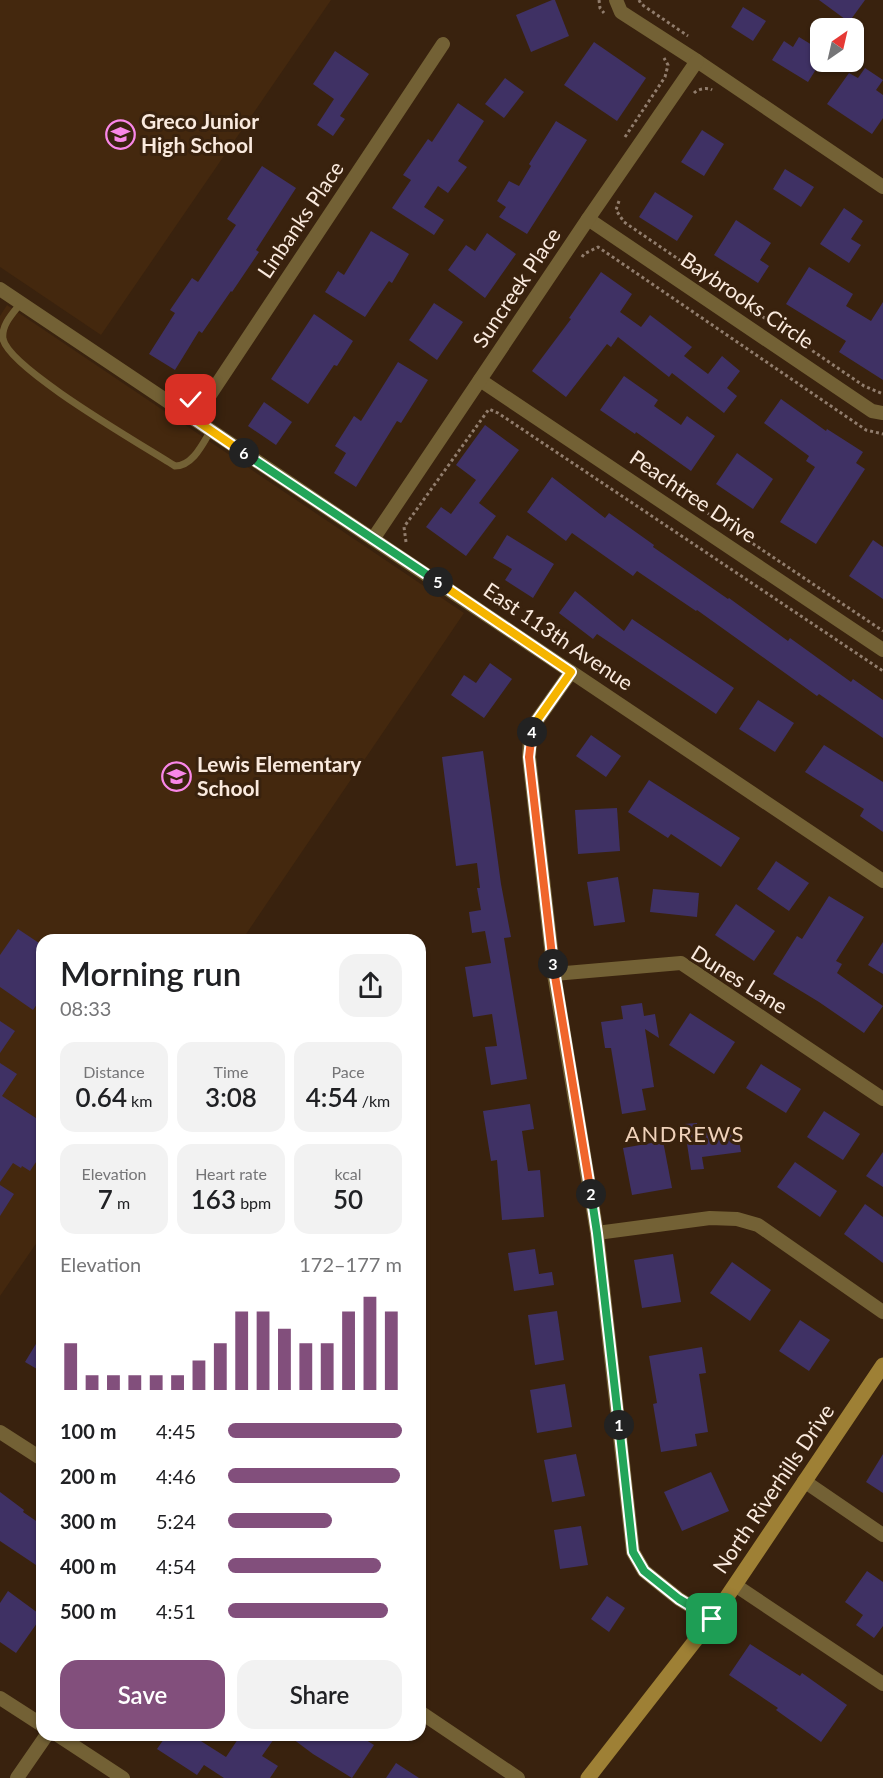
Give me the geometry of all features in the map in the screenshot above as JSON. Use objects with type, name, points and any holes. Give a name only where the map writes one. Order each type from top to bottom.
[{"type":"street","points":[[616,0],[621,12],[883,187]]},
{"type":"street","name":"Linbanks Place","points":[[194,419],[443,44]]},
{"type":"street","name":"Suncreek Place","points":[[373,539],[588,219],[697,62]]},
{"type":"street","name":"Baybrooks Circle","points":[[588,219],[872,411],[883,413]]},
{"type":"street","name":"East 113th Avenue","points":[[0,289],[883,881]]},
{"type":"street","name":"Peachtree Drive","points":[[480,380],[883,650]]},
{"type":"street","points":[[571,672],[533,726],[529,757],[554,975],[597,1233],[633,1552],[644,1571],[679,1599],[712,1619]]},
{"type":"street","name":"Dunes Lane","points":[[554,975],[681,963],[883,1099]]},
{"type":"street","points":[[597,1233],[710,1218],[737,1219],[758,1225],[883,1312]]},
{"type":"street","name":"North Riverhills Drive","points":[[588,1778],[712,1619],[883,1365]]},
{"type":"street","points":[[0,1432],[36,1455]]},
{"type":"street","points":[[804,1481],[883,1535]]},
{"type":"street","points":[[735,1585],[883,1684]]},
{"type":"street","points":[[0,1698],[36,1721]]},
{"type":"street","points":[[426,1717],[518,1778]]},
{"type":"street","points":[[17,1778],[43,1741]]},
{"type":"street","points":[[67,1741],[123,1778]]},
{"type":"lane","points":[[21,303],[5,325],[3,338],[15,358],[42,381],[175,466],[182,466],[189,461],[211,430]]},
{"type":"path","points":[[599,0],[600,8],[607,17]]},
{"type":"path","points":[[619,146],[665,77],[668,65],[657,53]]},
{"type":"path","points":[[691,95],[697,89],[710,88]]},
{"type":"path","points":[[620,198],[616,210],[624,222],[864,386],[883,394]]},
{"type":"path","points":[[578,263],[584,254],[598,247],[866,430],[883,434]]},
{"type":"path","points":[[410,546],[405,541],[404,527],[489,409],[883,671]]},
{"type":"path","points":[[668,487],[883,631]]},
{"type":"shaded area","name":"Greco Junior High School","points":[[0,0],[331,0],[101,335],[0,267]]},
{"type":"shaded area","name":"Lewis Elementary School","points":[[7,305],[464,613],[246,934],[36,934],[36,1244],[0,1296],[0,316]]},
{"type":"building","points":[[555,0],[569,36],[531,52],[516,15]]},
{"type":"building","points":[[819,0],[865,0],[852,18],[844,18]]},
{"type":"building","points":[[743,7],[766,21],[753,41],[731,27]]},
{"type":"building","points":[[799,37],[810,44],[810,72],[814,72],[808,82],[772,60],[784,41],[793,47]]},
{"type":"building","points":[[594,42],[646,78],[617,121],[564,85]]},
{"type":"building","points":[[335,51],[369,74],[340,116],[345,119],[333,136],[317,125],[334,99],[313,84]]},
{"type":"building","points":[[864,69],[883,80],[876,90],[883,95],[883,118],[872,134],[827,104],[849,73],[858,78]]},
{"type":"building","points":[[505,78],[524,92],[504,118],[485,104]]},
{"type":"building","points":[[458,103],[484,121],[458,161],[467,167],[448,193],[438,186],[424,207],[444,220],[434,235],[392,208],[411,180],[403,175],[428,139],[432,142]]},
{"type":"building","points":[[556,121],[587,140],[527,234],[499,217],[506,207],[497,201],[509,181],[519,186],[531,166],[529,164]]},
{"type":"building","points":[[702,130],[724,144],[704,176],[681,162]]},
{"type":"building","points":[[262,166],[296,188],[256,250],[259,252],[202,333],[199,331],[175,370],[149,354],[175,313],[170,310],[192,278],[198,282],[236,225],[227,219]]},
{"type":"building","points":[[785,169],[814,187],[801,207],[773,189]]},
{"type":"building","points":[[655,192],[693,216],[677,241],[639,217]]},
{"type":"building","points":[[844,208],[863,221],[851,239],[861,245],[849,263],[820,244]]},
{"type":"building","points":[[736,220],[771,243],[760,260],[769,266],[758,283],[714,255]]},
{"type":"building","points":[[371,231],[409,254],[392,283],[389,281],[365,317],[325,292],[338,271],[344,275]]},
{"type":"building","points":[[487,233],[516,254],[485,298],[448,270],[466,245],[475,251]]},
{"type":"building","points":[[809,267],[853,294],[846,306],[871,321],[883,302],[883,380],[839,352],[846,341],[786,304]]},
{"type":"building","points":[[601,272],[632,294],[620,312],[641,327],[650,315],[692,347],[684,356],[708,374],[722,356],[740,371],[727,388],[737,396],[724,413],[672,373],[669,377],[618,337],[611,347],[607,344],[566,397],[532,371],[571,319],[569,318]]},
{"type":"building","points":[[434,303],[463,322],[437,360],[409,340]]},
{"type":"building","points":[[314,314],[353,341],[308,404],[271,379]]},
{"type":"building","points":[[398,362],[428,380],[401,423],[397,421],[356,487],[334,473],[346,453],[335,446],[354,416],[361,421]]},
{"type":"building","points":[[624,376],[658,400],[654,406],[681,425],[687,416],[715,436],[691,471],[600,410]]},
{"type":"building","points":[[781,399],[826,431],[827,429],[863,452],[856,463],[865,469],[816,544],[780,522],[815,467],[806,461],[809,456],[764,423]]},
{"type":"building","points":[[264,402],[292,422],[276,445],[248,426]]},
{"type":"building","points":[[485,425],[519,450],[479,503],[496,516],[466,556],[426,527],[441,507],[451,514],[476,480],[456,465]]},
{"type":"building","points":[[737,453],[773,479],[753,509],[716,484]]},
{"type":"building","points":[[552,477],[605,518],[609,513],[654,545],[653,547],[788,641],[790,638],[851,682],[853,679],[883,700],[883,738],[819,694],[817,696],[697,610],[637,571],[633,576],[572,533],[566,541],[527,512]]},
{"type":"building","points":[[507,535],[554,564],[533,598],[505,580],[512,569],[493,558]]},
{"type":"building","points":[[873,540],[883,547],[883,599],[849,576]]},
{"type":"building","points":[[575,591],[624,631],[632,619],[734,688],[716,714],[597,634],[593,639],[559,613]]},
{"type":"building","points":[[490,663],[512,679],[484,718],[451,695],[464,675],[476,683]]},
{"type":"building","points":[[758,700],[794,723],[775,752],[739,729]]},
{"type":"building","points":[[591,735],[621,756],[606,777],[576,756]]},
{"type":"building","points":[[824,745],[883,782],[883,832],[860,816],[864,809],[805,772]]},
{"type":"building","points":[[483,751],[501,884],[511,937],[504,938],[527,1079],[491,1085],[485,1047],[497,1046],[492,1014],[473,1017],[465,967],[491,963],[485,931],[472,933],[469,912],[481,910],[477,888],[480,888],[477,863],[456,866],[442,757]]},
{"type":"building","points":[[649,780],[740,838],[721,867],[671,834],[668,838],[628,812]]},
{"type":"building","points":[[617,808],[620,851],[578,854],[575,810]]},
{"type":"building","points":[[776,861],[809,883],[789,911],[757,889]]},
{"type":"building","points":[[618,877],[625,922],[594,926],[587,882]]},
{"type":"building","points":[[653,889],[699,893],[697,917],[650,912]]},
{"type":"building","points":[[829,896],[864,917],[836,961],[842,964],[837,973],[883,1006],[864,1033],[773,974],[797,936],[802,939]]},
{"type":"building","points":[[736,904],[775,931],[754,961],[715,935]]},
{"type":"building","points":[[18,929],[36,941],[36,1006],[33,1010],[0,987],[0,955]]},
{"type":"building","points":[[883,942],[883,974],[868,965]]},
{"type":"building","points":[[642,1003],[644,1016],[655,1014],[659,1038],[645,1029],[654,1087],[642,1089],[646,1110],[622,1114],[611,1048],[605,1048],[601,1022],[623,1019],[621,1006]]},
{"type":"building","points":[[690,1013],[735,1042],[714,1074],[669,1045]]},
{"type":"building","points":[[0,1021],[15,1031],[0,1053]]},
{"type":"building","points":[[0,1063],[17,1074],[2,1096],[36,1118],[36,1162],[30,1171],[13,1163],[0,1182]]},
{"type":"building","points":[[761,1064],[801,1089],[786,1113],[746,1088]]},
{"type":"building","points":[[530,1104],[534,1129],[522,1131],[528,1171],[540,1170],[544,1217],[502,1220],[497,1160],[491,1161],[483,1111]]},
{"type":"building","points":[[824,1111],[860,1134],[843,1160],[807,1137]]},
{"type":"building","points":[[697,1123],[698,1134],[737,1128],[741,1152],[702,1157],[704,1169],[691,1170],[684,1124]]},
{"type":"building","points":[[663,1141],[672,1188],[632,1195],[623,1148]]},
{"type":"building","points":[[883,1152],[883,1187],[866,1176]]},
{"type":"building","points":[[795,1162],[837,1191],[820,1217],[777,1187]]},
{"type":"building","points":[[0,1185],[14,1194],[0,1216]]},
{"type":"building","points":[[865,1204],[883,1217],[883,1263],[844,1234]]},
{"type":"building","points":[[535,1249],[539,1274],[552,1272],[554,1285],[514,1291],[508,1253]]},
{"type":"building","points":[[673,1254],[681,1302],[642,1308],[634,1260]]},
{"type":"building","points":[[732,1262],[771,1290],[750,1321],[710,1293]]},
{"type":"building","points":[[557,1311],[564,1360],[535,1365],[528,1315]]},
{"type":"building","points":[[800,1320],[830,1340],[809,1371],[779,1351]]},
{"type":"building","points":[[36,1344],[36,1368],[25,1362]]},
{"type":"building","points":[[702,1347],[706,1373],[699,1374],[708,1432],[695,1434],[697,1446],[661,1452],[653,1404],[657,1403],[649,1356]]},
{"type":"building","points":[[565,1384],[572,1427],[537,1433],[530,1390]]},
{"type":"building","points":[[576,1454],[585,1496],[552,1502],[544,1460]]},
{"type":"building","points":[[883,1454],[883,1493],[866,1482]]},
{"type":"building","points":[[711,1472],[729,1511],[682,1531],[664,1492]]},
{"type":"building","points":[[0,1492],[36,1521],[36,1565],[0,1541]]},
{"type":"building","points":[[581,1526],[588,1565],[560,1569],[554,1530]]},
{"type":"building","points":[[867,1571],[883,1582],[883,1626],[874,1638],[856,1625],[863,1615],[845,1602]]},
{"type":"building","points":[[8,1591],[36,1612],[36,1625],[16,1653],[0,1642],[0,1603]]},
{"type":"building","points":[[607,1596],[625,1608],[609,1632],[591,1619]]},
{"type":"building","points":[[750,1644],[800,1676],[802,1673],[847,1705],[821,1742],[776,1710],[778,1708],[729,1675]]},
{"type":"building","points":[[163,1741],[201,1741],[226,1757],[237,1741],[272,1741],[262,1756],[278,1766],[270,1778],[224,1778],[204,1765],[197,1775],[157,1749]]},
{"type":"building","points":[[296,1741],[368,1741],[374,1745],[352,1778]]},
{"type":"building","points":[[396,1763],[419,1778],[386,1778]]},
{"type":"place","name":"Greco Junior High School","points":[[120,134]]},
{"type":"place","name":"Lewis Elementary School","points":[[176,777]]},
{"type":"district","name":"ANDREWS","points":[[685,1134]]},
{"type":"route","points":[[191,400],[201,408],[194,419],[571,672],[533,726],[529,757],[554,975],[597,1233],[633,1552],[644,1571],[679,1599],[712,1619]]}]
